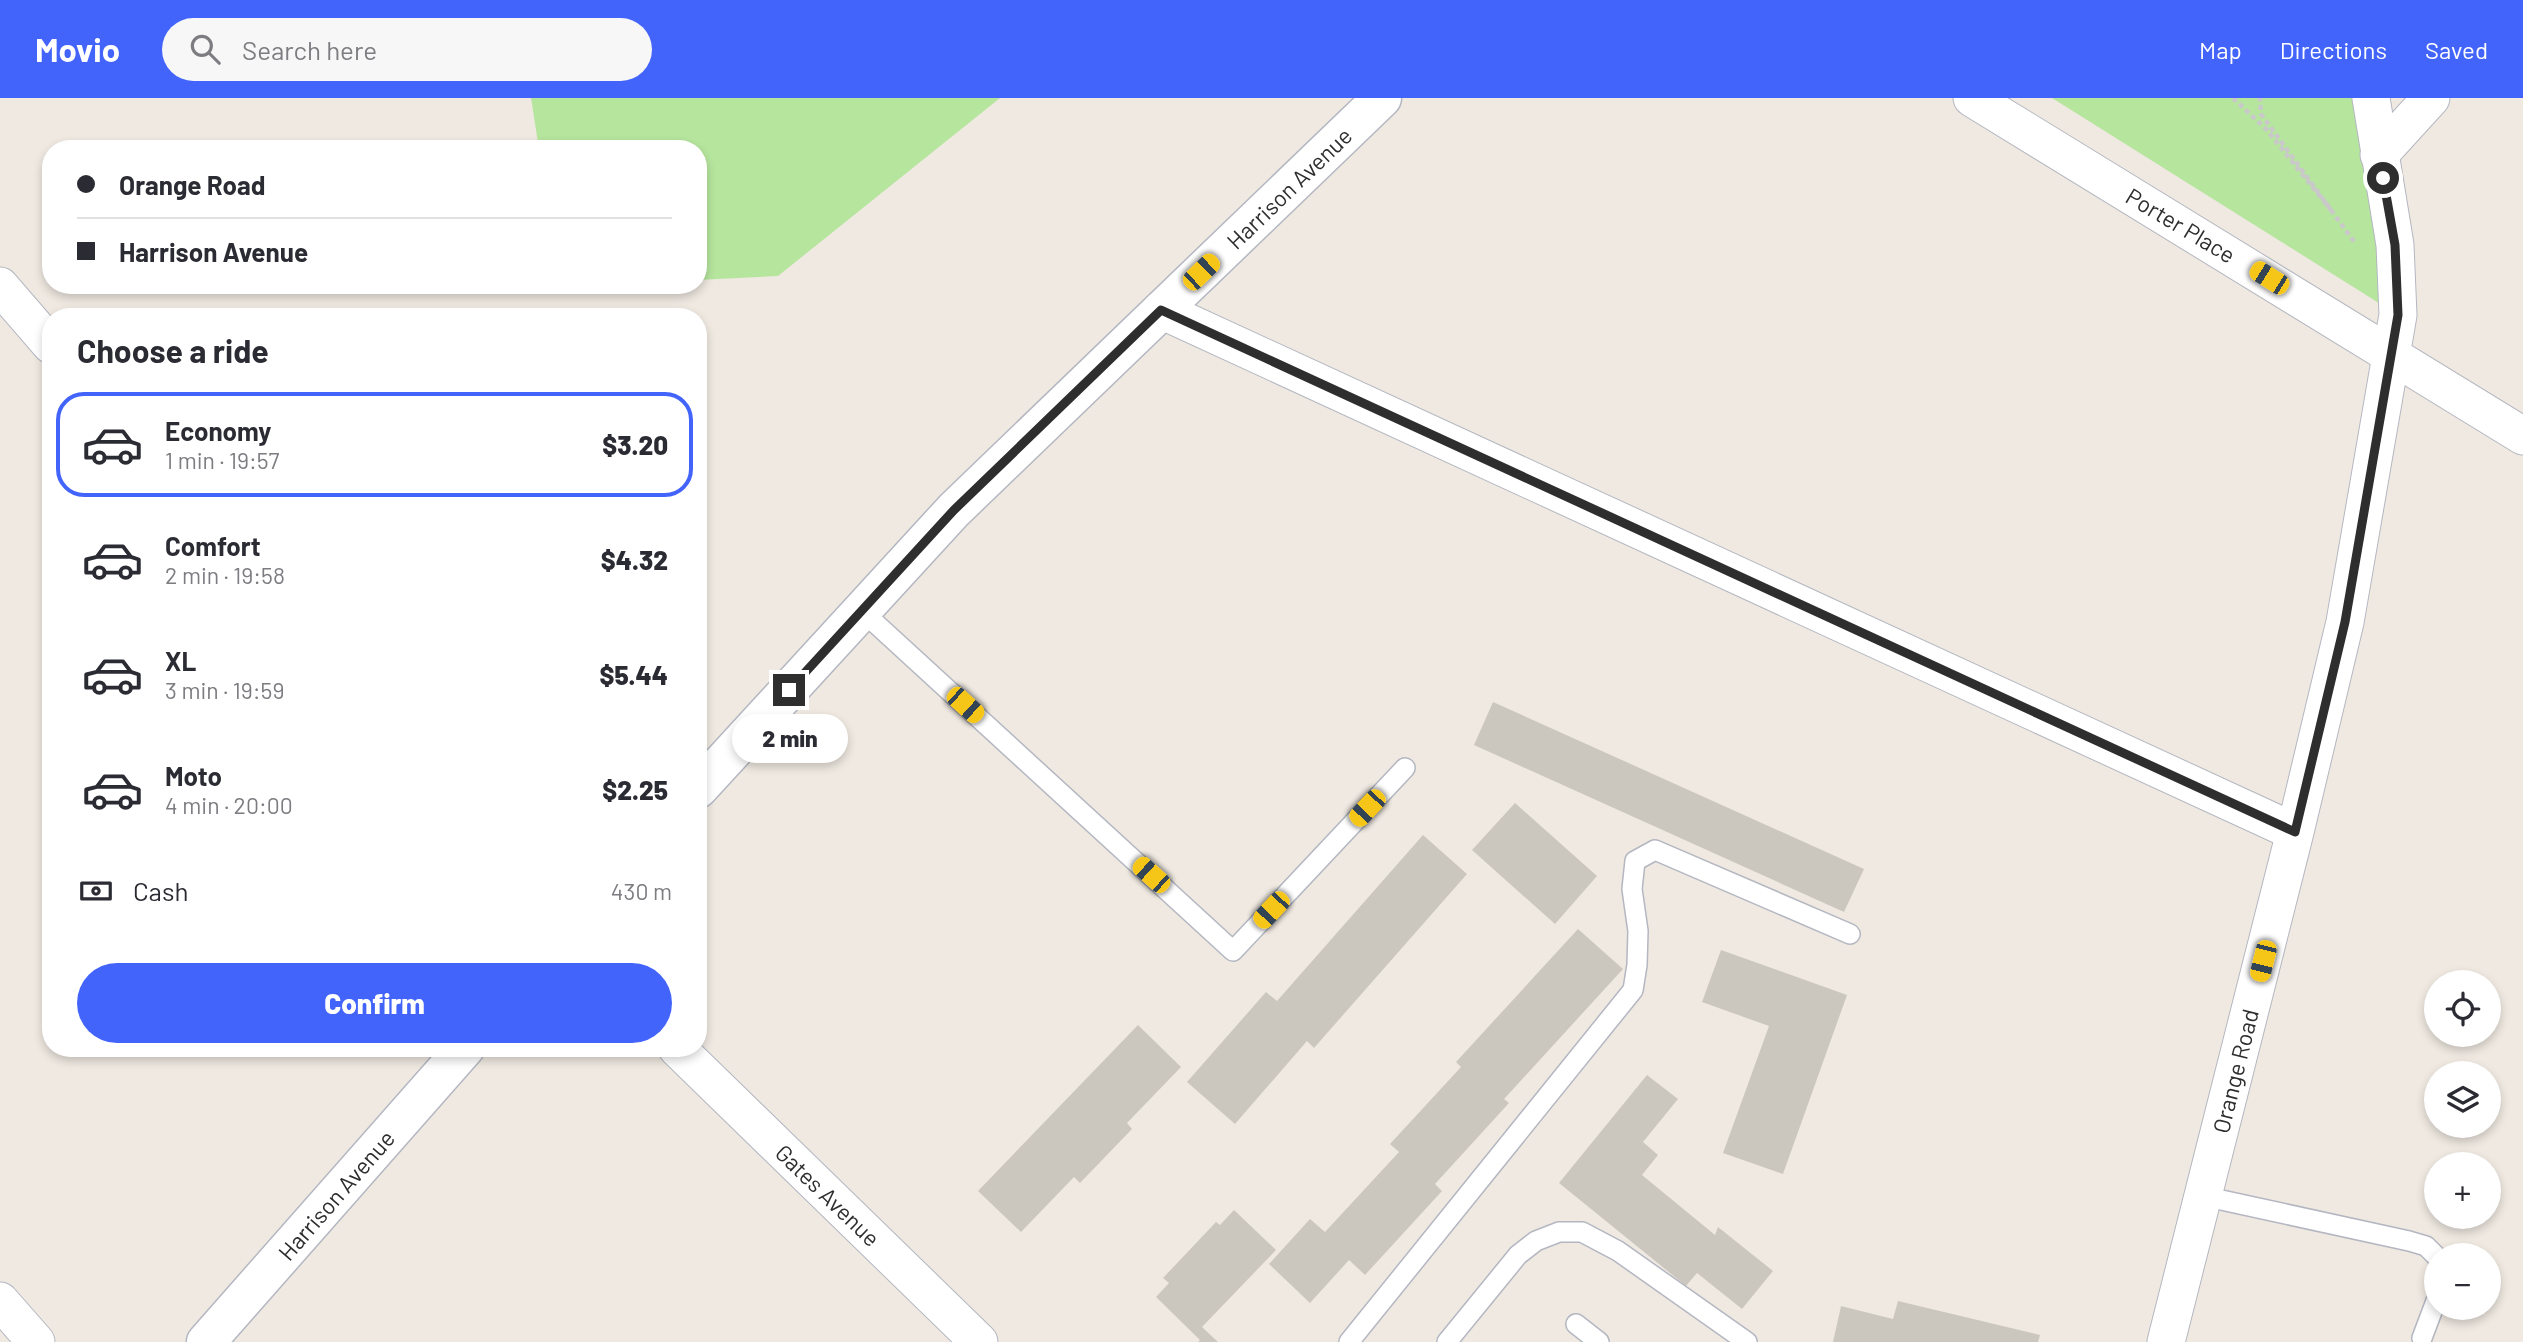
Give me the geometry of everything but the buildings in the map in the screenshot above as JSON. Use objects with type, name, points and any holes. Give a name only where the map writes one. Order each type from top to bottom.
[{"type":"street","name":"Harrison Avenue","points":[[707,779],[954,510],[1382,98]]},
{"type":"street","name":"Porter Place","points":[[1972,98],[2523,436]]},
{"type":"street","name":"Orange Road","points":[[2166,1342],[2295,832],[2345,622],[2398,315],[2395,245],[2371,98]]},
{"type":"street","points":[[2379,155],[2431,98]]},
{"type":"street","points":[[0,286],[42,335]]},
{"type":"street","points":[[1161,310],[2295,832]]},
{"type":"street","name":"Harrison Avenue","points":[[206,1342],[457,1057]]},
{"type":"street","name":"Gates Avenue","points":[[686,1057],[979,1342]]},
{"type":"street","points":[[0,1301],[36,1342]]},
{"type":"lane","points":[[862,611],[1233,950],[1405,768]]},
{"type":"lane","points":[[1349,1342],[1633,990],[1638,931],[1632,889],[1635,861],[1656,849],[1850,934]]},
{"type":"lane","points":[[2203,1196],[2424,1246]]},
{"type":"lane","points":[[1447,1342],[1518,1255],[1536,1241],[1559,1232],[1582,1232],[1618,1251],[1747,1342]]},
{"type":"lane","points":[[2422,1338],[2429,1320]]},
{"type":"lane","points":[[1576,1324],[1599,1342]]},
{"type":"path","points":[[2233,98],[2266,130],[2331,210]]},
{"type":"path","points":[[2260,98],[2262,114],[2359,249]]},
{"type":"green space","points":[[531,98],[1000,98],[778,276],[707,280],[707,140],[538,140]]},
{"type":"green space","points":[[2052,98],[2371,98],[2398,315]]},
{"type":"route","points":[[789,690],[954,510],[1161,310],[2295,832],[2345,622],[2398,315],[2395,245],[2383,178]]}]
